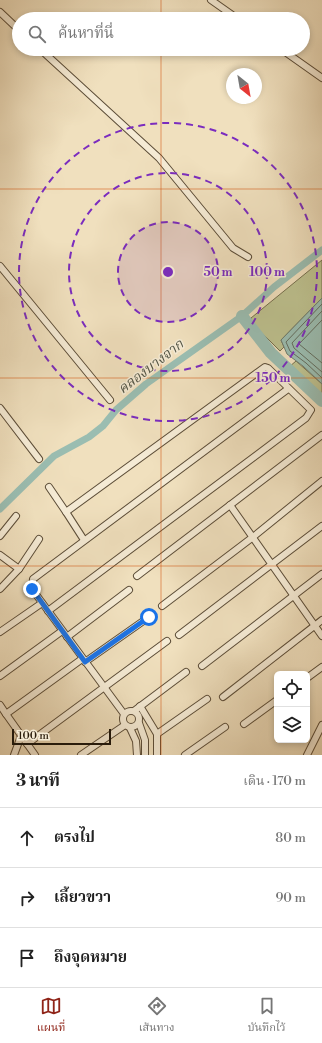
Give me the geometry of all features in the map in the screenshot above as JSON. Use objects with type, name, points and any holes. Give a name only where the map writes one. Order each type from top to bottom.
[{"type":"street","points":[[211,0],[228,12]]},
{"type":"street","points":[[0,12],[12,23]]},
{"type":"street","points":[[48,56],[159,158],[233,248],[248,258]]},
{"type":"street","points":[[291,56],[322,78]]},
{"type":"street","points":[[0,266],[110,400]]},
{"type":"street","points":[[48,611],[309,415],[311,410],[268,368],[265,367],[66,512]]},
{"type":"street","points":[[124,714],[32,589],[33,579],[288,389]]},
{"type":"street","points":[[0,408],[39,459]]},
{"type":"street","points":[[137,576],[322,435]]},
{"type":"street","points":[[162,606],[253,537],[322,481]]},
{"type":"street","points":[[48,487],[84,540]]},
{"type":"street","points":[[230,505],[322,636]]},
{"type":"street","points":[[0,536],[16,516]]},
{"type":"street","points":[[179,635],[273,565],[322,526]]},
{"type":"street","points":[[0,589],[19,569],[40,539]]},
{"type":"street","points":[[0,555],[19,569]]},
{"type":"street","points":[[202,666],[322,574]]},
{"type":"street","points":[[67,637],[129,590]]},
{"type":"street","points":[[0,632],[42,602]]},
{"type":"street","points":[[6,714],[149,617]]},
{"type":"street","points":[[223,696],[322,620]]},
{"type":"street","points":[[0,676],[62,631]]},
{"type":"street","points":[[27,744],[167,641]]},
{"type":"street","points":[[310,676],[322,667]]},
{"type":"street","points":[[136,755],[136,742],[122,718],[124,714],[128,711],[134,711],[186,672]]},
{"type":"street","points":[[157,734],[207,699]]},
{"type":"street","points":[[244,724],[274,702]]},
{"type":"street","points":[[0,705],[35,755]]},
{"type":"street","points":[[140,706],[157,734],[157,755]]},
{"type":"street","points":[[134,711],[139,716],[139,723],[145,740],[145,755]]},
{"type":"street","points":[[83,754],[127,726],[135,726],[139,723]]},
{"type":"street","points":[[307,755],[322,724]]},
{"type":"street","points":[[185,755],[225,727]]},
{"type":"street","points":[[14,755],[21,736]]},
{"type":"green space","points":[[322,260],[322,298],[281,340],[284,347],[280,351],[251,322],[251,318]]},
{"type":"green space","points":[[296,361],[322,384],[322,397],[301,374],[289,367]]},
{"type":"water","points":[[322,298],[322,384],[303,366],[287,354],[281,340]]},
{"type":"waterway","name":"คลองบางจาก","points":[[0,509],[54,456],[89,437],[103,426],[116,410],[146,384],[242,316],[274,287],[322,250]]},
{"type":"waterway","points":[[242,316],[271,353],[322,401]]},
{"type":"route","points":[[32,589],[85,662],[149,617]]}]
